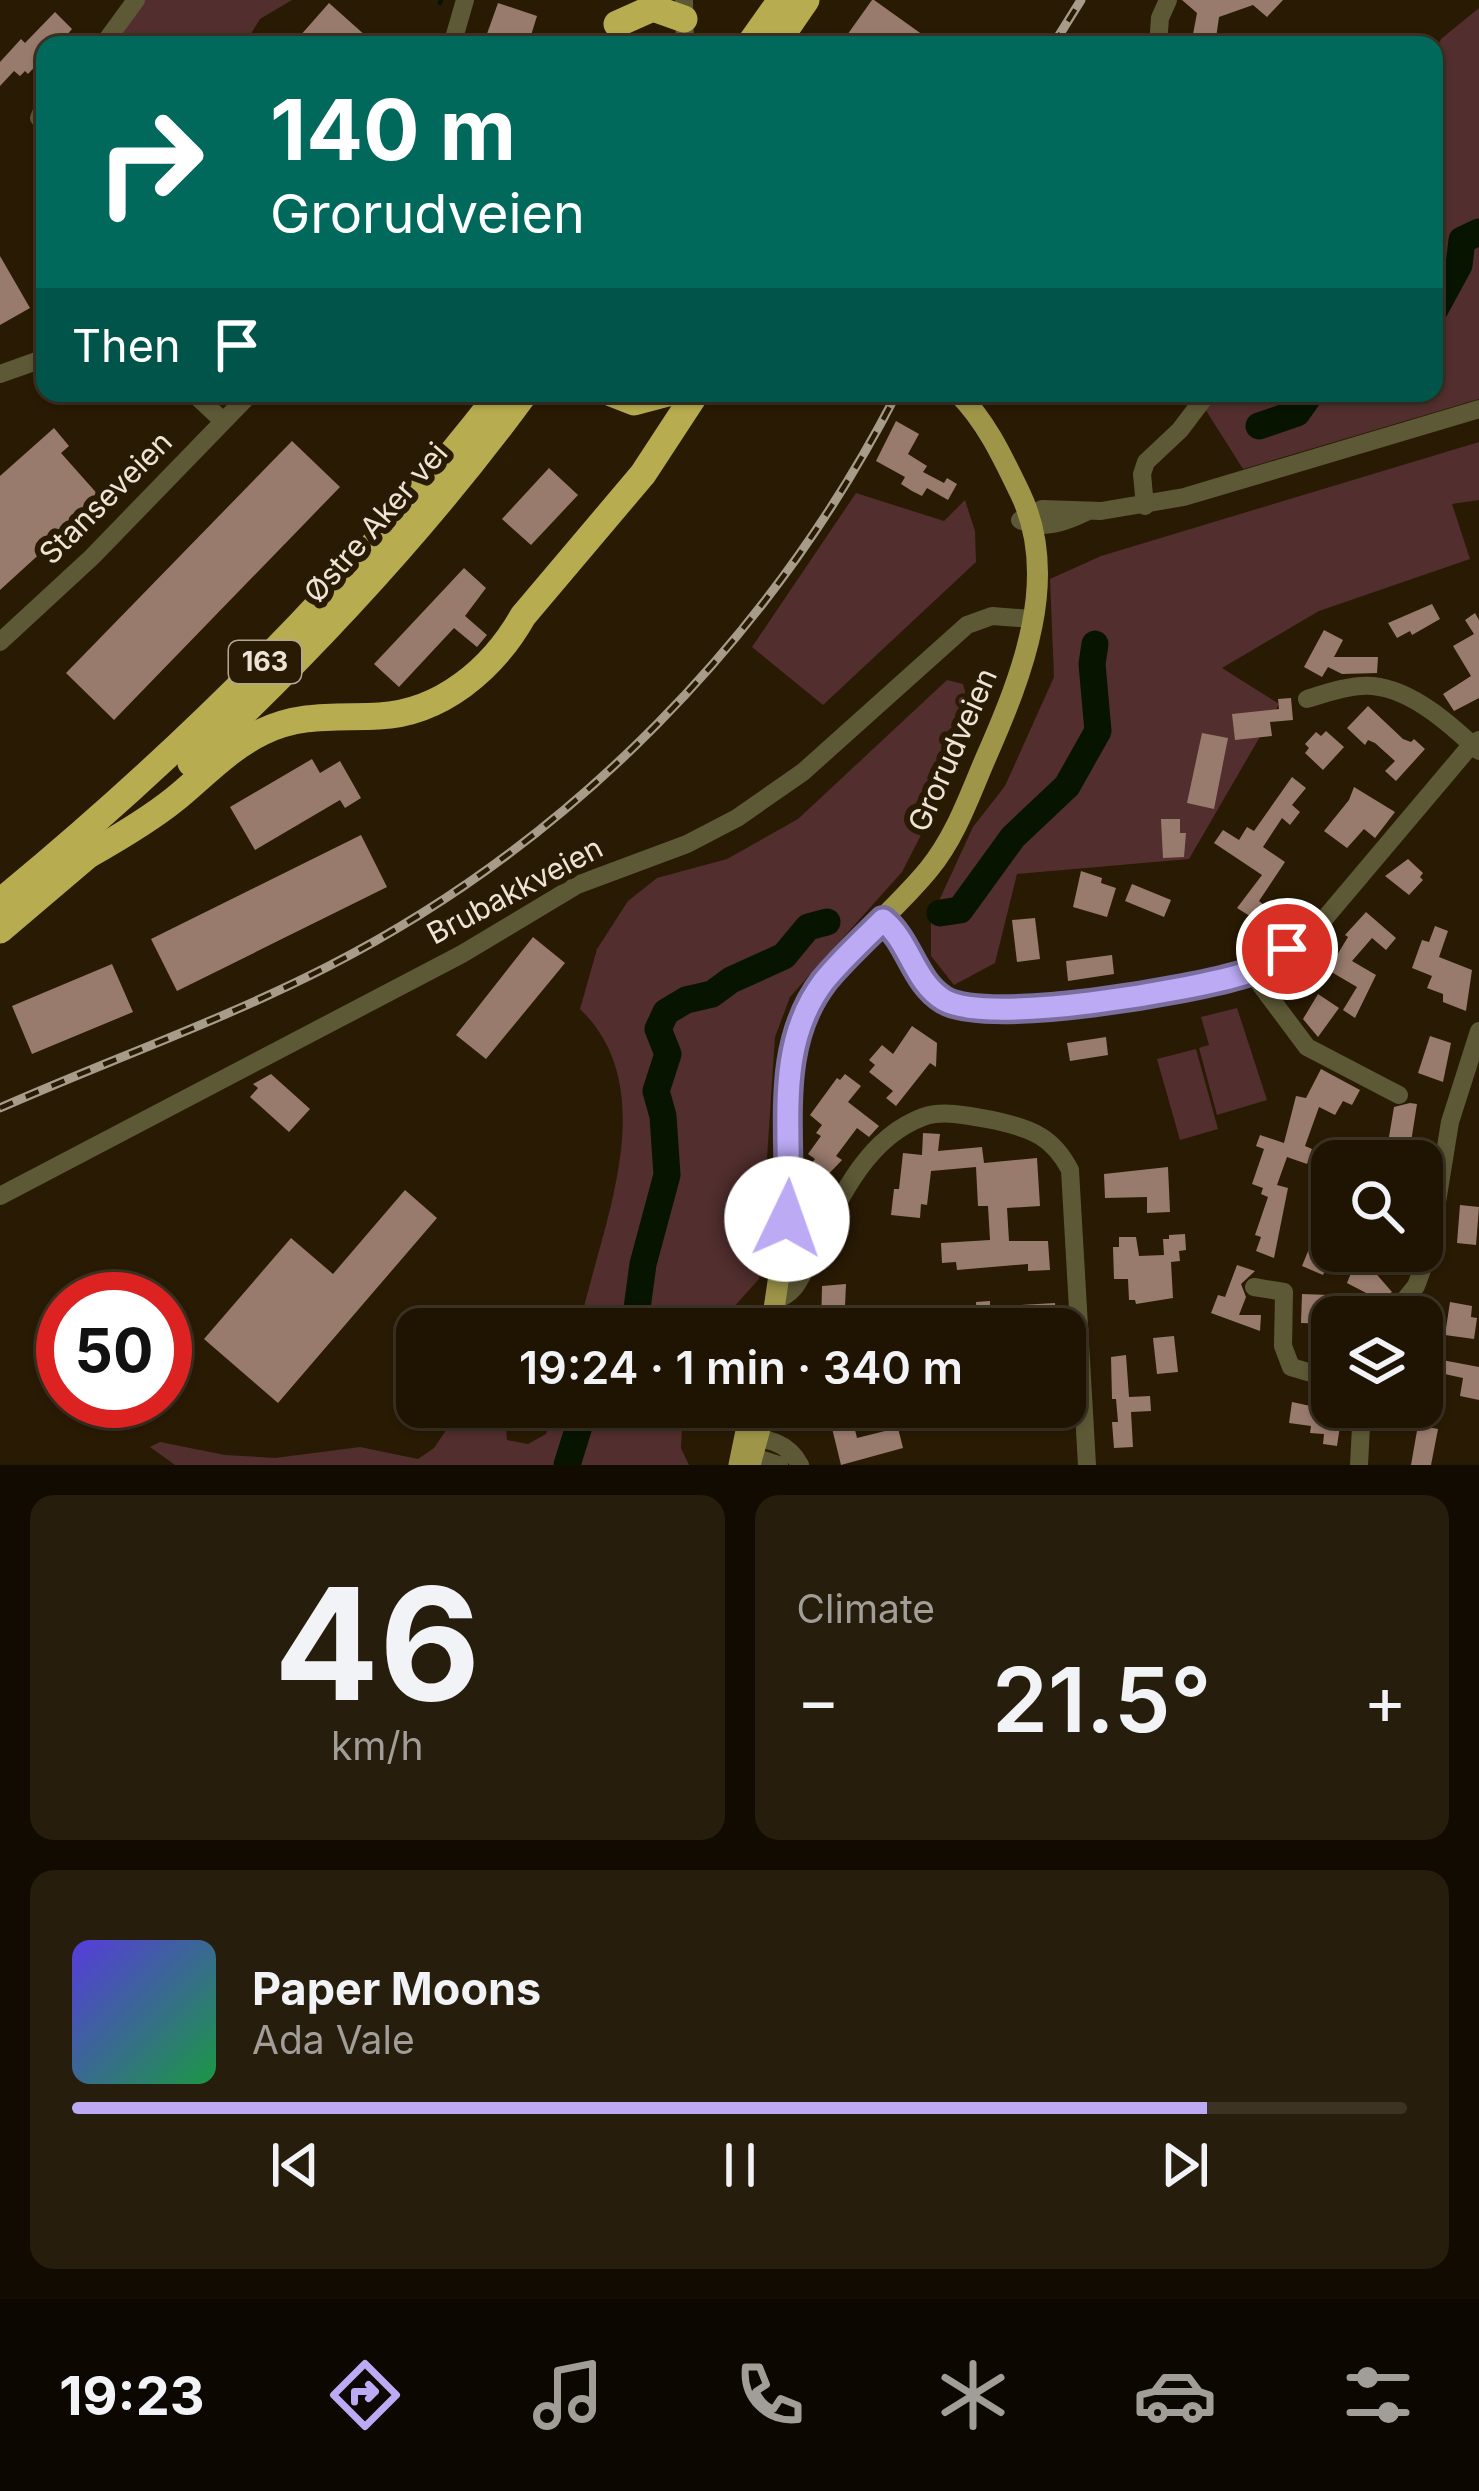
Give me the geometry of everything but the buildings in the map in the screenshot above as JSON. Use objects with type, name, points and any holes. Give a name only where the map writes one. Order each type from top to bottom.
[{"type":"highway","points":[[755,36],[781,0]]},
{"type":"highway","points":[[781,36],[806,0]]},
{"type":"highway","points":[[621,20],[662,8],[684,21]]},
{"type":"highway","name":"Østre Aker vei","points":[[0,902],[122,797],[260,667],[399,518],[493,402]]},
{"type":"highway","name":"Østre Aker vei","points":[[0,930],[235,722],[370,585],[518,402]]},
{"type":"highway","name":"163","points":[[614,506],[631,468],[674,402]]},
{"type":"highway","name":"163","points":[[90,854],[157,814],[258,734],[314,716],[384,716],[414,710],[458,690],[511,638],[523,616],[643,474],[690,402]]},
{"type":"main road","name":"Grorudveien","points":[[774,1308],[789,1192],[792,1047],[824,981],[929,869],[953,831],[1008,708],[1033,611],[1025,582],[1026,512],[999,446],[965,402]]},
{"type":"street","points":[[110,36],[136,0]]},
{"type":"street","points":[[455,36],[465,0]]},
{"type":"street","points":[[1159,36],[1168,0]]},
{"type":"street","points":[[0,374],[36,361]]},
{"type":"street","points":[[203,402],[224,422]]},
{"type":"street","name":"Stanseveien","points":[[0,642],[92,557],[242,402]]},
{"type":"street","points":[[1144,506],[1146,462],[1201,402]]},
{"type":"street","points":[[1026,512],[1144,506],[1479,410]]},
{"type":"street","name":"Brubakkveien","points":[[0,1196],[461,954],[563,892],[687,844],[737,818],[803,772],[967,625],[992,616],[1033,611]]},
{"type":"street","points":[[883,920],[897,933],[932,992],[960,1007],[1002,1011],[1137,996],[1251,972],[1315,930],[1476,745],[1404,696],[1372,686],[1306,699]]},
{"type":"street","points":[[1251,972],[1306,1047],[1399,1095]]},
{"type":"street","points":[[1408,1296],[1429,1251],[1450,1121],[1479,1031]]},
{"type":"street","points":[[775,1300],[795,1289],[847,1186],[883,1141],[925,1116],[967,1115],[1032,1129],[1059,1149],[1070,1170],[1087,1465]]},
{"type":"street","points":[[1253,1287],[1284,1292],[1284,1356],[1291,1367],[1311,1373]]},
{"type":"street","points":[[1359,1465],[1362,1428]]},
{"type":"street","points":[[749,1454],[787,1448],[800,1465]]},
{"type":"street","points":[[749,1454],[779,1465]]},
{"type":"shaded area","points":[[141,0],[292,0],[260,19],[250,36],[118,36]]},
{"type":"shaded area","points":[[1479,8],[1479,399],[1243,469],[1201,402],[1443,402],[1443,37]]},
{"type":"shaded area","points":[[1479,442],[1479,500],[1452,504],[1470,559],[1319,611],[1222,668],[1279,704],[1189,859],[1017,874],[995,963],[954,985],[931,956],[931,918],[973,827],[1005,786],[1054,677],[1050,579],[1101,556]]},
{"type":"shaded area","points":[[856,493],[944,521],[965,500],[975,531],[976,562],[823,705],[752,647]]},
{"type":"shaded area","points":[[947,680],[963,684],[968,702],[920,837],[902,872],[790,997],[775,1037],[759,1279],[733,1308],[584,1308],[611,1206],[623,1121],[619,1080],[605,1043],[580,1009],[597,949],[628,901],[657,878],[727,859],[798,819]]},
{"type":"shaded area","points":[[1237,1008],[1267,1100],[1217,1115],[1199,1048],[1209,1045],[1201,1017]]},
{"type":"shaded area","points":[[1196,1049],[1218,1129],[1180,1140],[1157,1059]]},
{"type":"shaded area","points":[[448,1428],[506,1428],[507,1440],[528,1444],[546,1434],[548,1428],[682,1428],[681,1448],[689,1465],[175,1465],[150,1447],[160,1442],[225,1455],[275,1458],[360,1447],[418,1459],[434,1448]]},
{"type":"waterway","points":[[1443,294],[1459,265],[1462,240],[1479,232]]},
{"type":"waterway","points":[[1259,426],[1297,413],[1305,402]]},
{"type":"waterway","points":[[940,913],[960,910],[1013,837],[1067,786],[1098,731],[1092,664],[1095,644]]},
{"type":"waterway","points":[[637,1308],[643,1264],[667,1175],[663,1116],[656,1091],[668,1054],[658,1029],[666,1012],[784,956],[808,927],[827,922]]},
{"type":"waterway","points":[[567,1465],[578,1428]]},
{"type":"railway","points":[[1059,36],[1081,0]]},
{"type":"railway","points":[[0,1108],[327,967],[416,917],[501,859],[582,795],[657,725],[790,568],[892,402]]},
{"type":"route","points":[[787,1219],[789,1068],[798,1028],[824,981],[883,920],[904,942],[926,985],[940,998],[960,1007],[1002,1011],[1137,996],[1251,972],[1287,949]]}]
